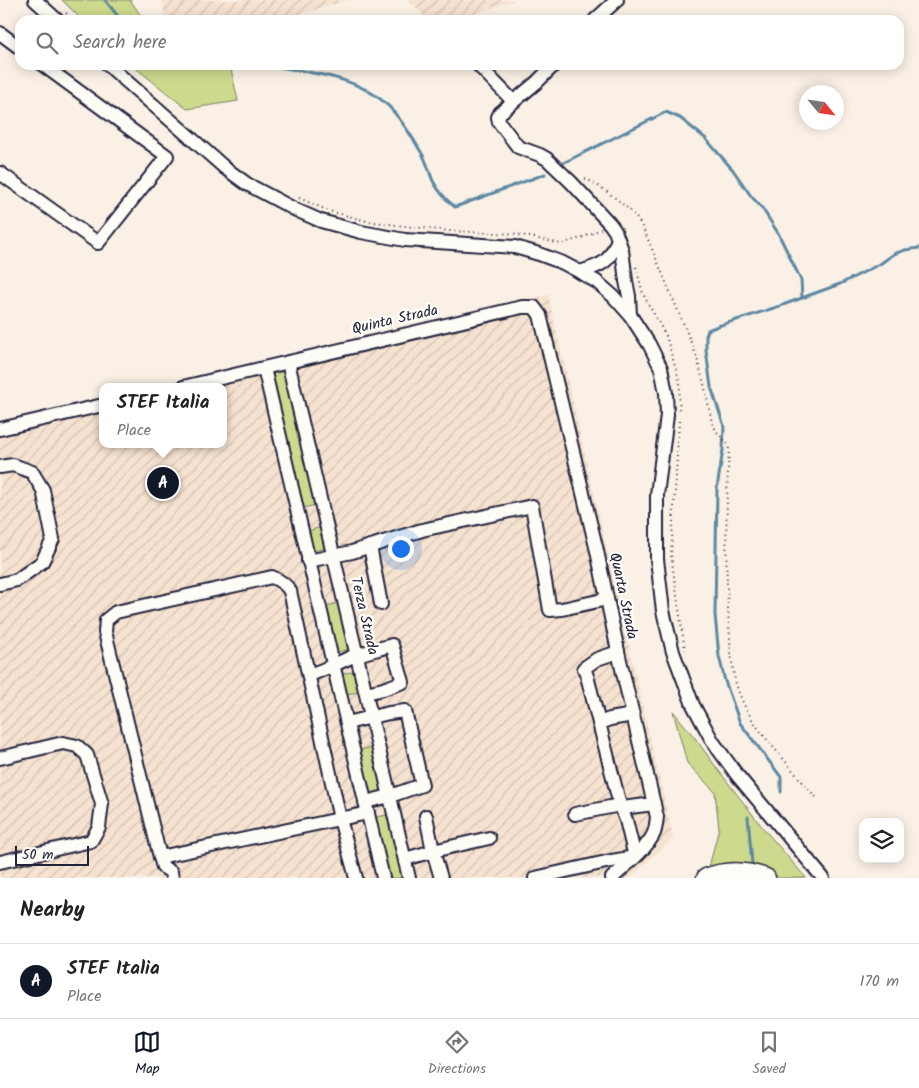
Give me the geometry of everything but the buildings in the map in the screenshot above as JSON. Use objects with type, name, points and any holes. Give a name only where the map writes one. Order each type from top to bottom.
[{"type":"highway","points":[[706,878],[726,872],[753,874],[766,878]]},
{"type":"street","points":[[35,0],[52,15]]},
{"type":"street","points":[[600,15],[617,0]]},
{"type":"street","points":[[0,33],[15,44]]},
{"type":"street","points":[[0,173],[98,243],[167,156],[50,70]]},
{"type":"street","points":[[114,70],[224,168],[247,184],[304,214],[321,221],[361,232],[405,240],[515,247],[539,254],[563,263],[597,282],[630,315],[649,344],[661,368],[666,392],[667,415],[657,495],[657,559],[663,611],[673,652],[693,706],[713,742],[737,775],[823,878]]},
{"type":"street","points":[[483,70],[513,101]]},
{"type":"street","points":[[549,70],[538,82],[500,113],[499,122],[518,147],[547,159],[610,224],[622,250],[630,315]]},
{"type":"street","points":[[580,272],[605,262],[613,252],[618,239]]},
{"type":"street","name":"Quinta Strada","points":[[200,383],[522,307],[534,307]]},
{"type":"street","name":"Quarta Strada","points":[[534,307],[540,315],[597,551],[618,652],[657,817],[653,836],[635,857],[612,878]]},
{"type":"street","name":"Terza Strada","points":[[288,362],[409,878]]},
{"type":"street","points":[[264,368],[383,878]]},
{"type":"street","points":[[0,429],[99,406]]},
{"type":"street","points":[[0,467],[13,465],[32,472],[44,490],[53,539],[42,562],[17,580],[0,584]]},
{"type":"street","points":[[308,561],[352,552],[422,530],[532,506],[550,610],[607,599]]},
{"type":"street","points":[[370,546],[381,604]]},
{"type":"street","points":[[161,867],[105,632],[106,620],[116,612],[272,577],[287,586],[290,591],[310,675],[340,819],[356,878]]},
{"type":"street","points":[[310,675],[357,655],[392,645],[403,682],[366,693]]},
{"type":"street","points":[[535,878],[635,857],[584,668],[597,659],[618,652]]},
{"type":"street","points":[[161,867],[340,819],[390,796],[422,785],[405,711],[347,723]]},
{"type":"street","points":[[599,722],[633,715]]},
{"type":"street","points":[[0,758],[63,744],[77,746],[87,755],[102,804],[99,827],[91,841],[0,862]]},
{"type":"street","points":[[575,814],[621,806],[654,804]]},
{"type":"street","points":[[426,816],[441,878]]},
{"type":"street","points":[[405,859],[489,838]]},
{"type":"street","points":[[161,867],[171,872],[172,878]]},
{"type":"path","points":[[571,182],[579,179],[587,180],[597,185],[635,216],[647,237],[689,337],[700,368],[712,423],[730,449],[726,529],[731,651],[735,678],[741,698],[758,730],[818,799]]},
{"type":"path","points":[[298,197],[329,211],[367,220],[404,226],[518,234],[561,244],[584,237],[610,224]]},
{"type":"path","points":[[635,262],[644,294],[666,336],[680,383],[671,555],[686,655]]},
{"type":"shaded area","points":[[162,0],[348,0],[297,15],[165,15]]},
{"type":"shaded area","points":[[408,0],[514,0],[470,15],[423,15]]},
{"type":"shaded area","points":[[548,295],[673,838],[630,878],[0,878],[0,422],[99,399],[99,448],[227,448],[227,383],[168,383]]},
{"type":"green space","points":[[62,0],[130,0],[140,15],[77,15]]},
{"type":"green space","points":[[138,70],[231,70],[238,101],[187,109]]},
{"type":"green space","points":[[281,371],[285,373],[316,505],[303,508],[272,376],[275,372]]},
{"type":"green space","points":[[321,527],[326,548],[313,551],[308,531]]},
{"type":"green space","points":[[339,603],[350,649],[337,652],[326,606]]},
{"type":"green space","points":[[355,671],[359,692],[346,694],[342,674]]},
{"type":"green space","points":[[673,711],[763,828],[806,878],[779,878],[771,872],[740,866],[709,867],[719,828],[715,792],[687,763]]},
{"type":"green space","points":[[373,747],[383,792],[370,796],[360,750]]},
{"type":"green space","points":[[387,815],[403,878],[389,878],[375,819]]},
{"type":"waterway","points":[[105,0],[117,15]]},
{"type":"waterway","points":[[297,70],[316,73],[351,83],[381,99],[408,131],[423,155],[435,185],[455,207],[545,174]]},
{"type":"waterway","points":[[563,163],[666,112],[680,118],[705,138],[733,170],[762,208],[778,233],[801,280],[802,298]]},
{"type":"waterway","points":[[781,792],[781,777],[740,723],[725,681],[719,656],[715,615],[717,488],[723,450],[724,426],[711,387],[706,336],[708,330],[840,284],[880,264],[894,254],[919,248]]},
{"type":"waterway","points":[[748,817],[752,864]]},
{"type":"place","name":"STEF Italia","points":[[163,483]]}]
